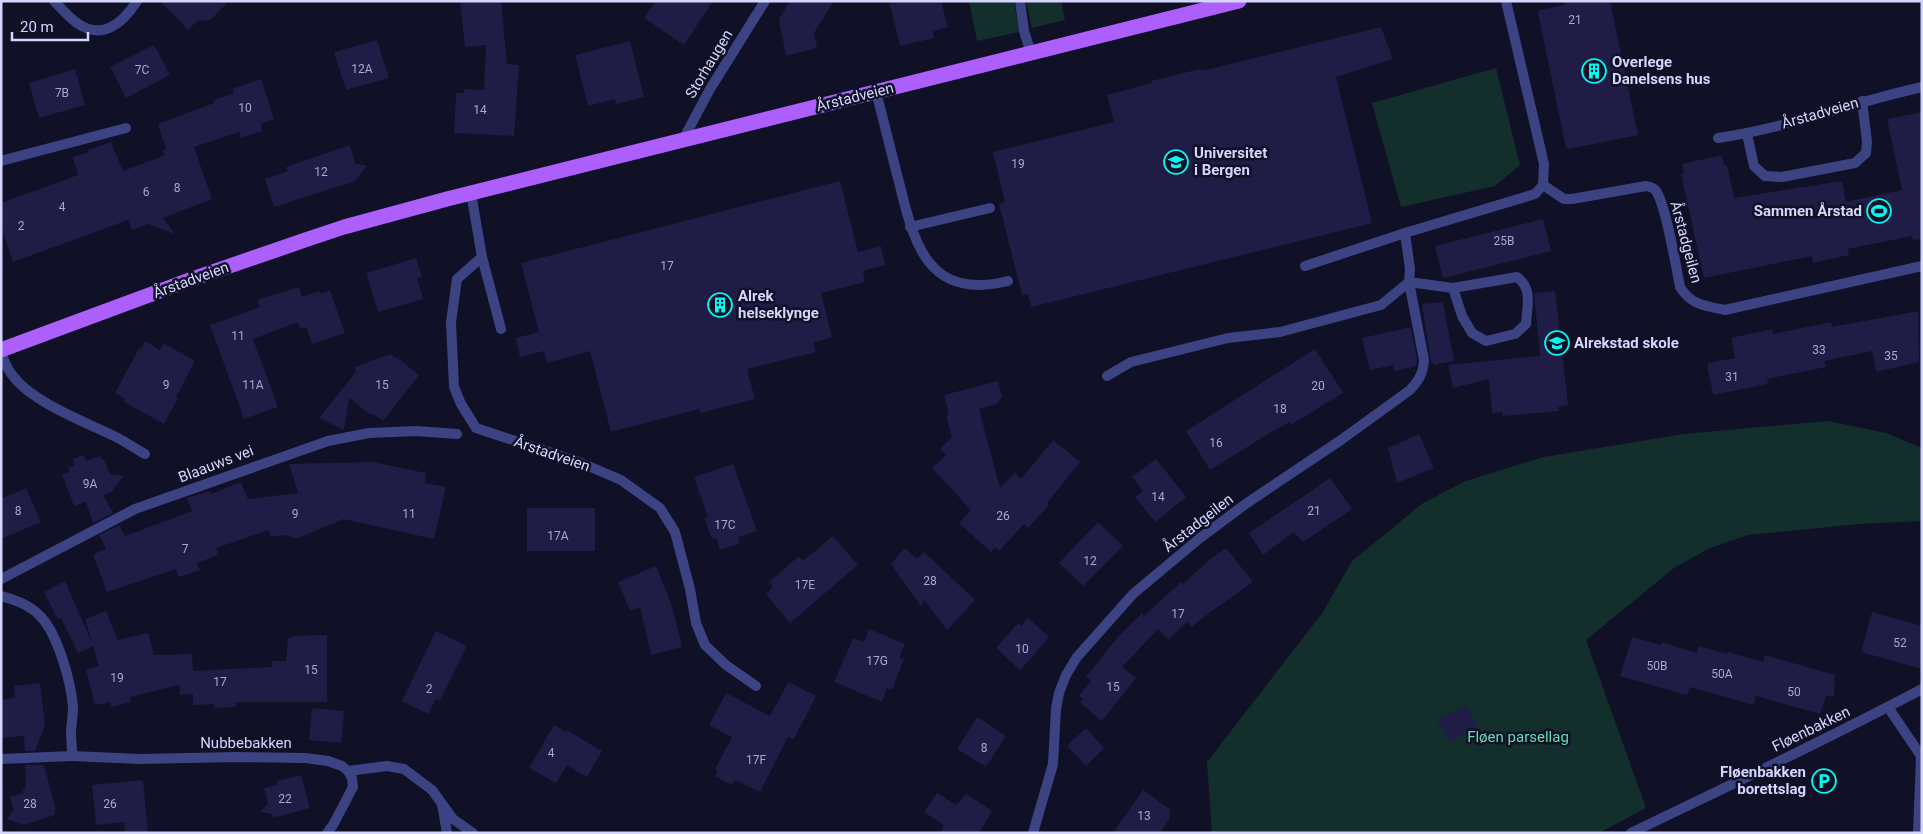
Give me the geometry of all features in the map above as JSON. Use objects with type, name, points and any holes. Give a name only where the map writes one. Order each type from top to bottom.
[{"type":"main road","name":"Årstadveien","points":[[1,351],[344,227],[471,193],[1239,1]]},
{"type":"street","points":[[54,1],[76,22],[90,30],[110,29],[128,16],[137,1]]},
{"type":"street","name":"Storhaugen","points":[[679,142],[685,136],[710,89],[765,1]]},
{"type":"street","points":[[1020,1],[1024,31],[1031,53]]},
{"type":"street","points":[[1304,266],[1535,194],[1544,185],[1544,164],[1506,1]]},
{"type":"street","name":"Årstadveien","points":[[1718,138],[1747,134],[1862,101],[1922,87]]},
{"type":"street","points":[[876,92],[910,227],[921,252],[936,270],[952,280],[968,286],[1008,281]]},
{"type":"street","points":[[1747,134],[1754,166],[1765,176],[1790,176],[1855,162],[1866,153],[1867,142],[1862,101]]},
{"type":"street","points":[[1,161],[126,128]]},
{"type":"street","name":"Årstadgeilen","points":[[1544,185],[1564,198],[1572,199],[1646,186],[1652,187],[1657,192],[1662,206],[1680,287],[1693,302],[1725,310],[1922,266]]},
{"type":"street","points":[[471,193],[482,257],[501,328]]},
{"type":"street","points":[[910,227],[990,208]]},
{"type":"street","name":"Årstadgeilen","points":[[1033,833],[1053,764],[1056,709],[1059,693],[1066,675],[1077,657],[1133,594],[1200,538],[1341,440],[1410,390],[1419,381],[1423,371],[1424,360],[1415,308],[1408,282],[1410,270],[1405,233]]},
{"type":"street","name":"Årstadveien","points":[[482,257],[457,279],[450,322],[454,387],[461,404],[476,428],[579,462],[621,480],[660,508],[675,532],[690,589],[696,623],[705,645],[726,665],[756,686]]},
{"type":"street","points":[[1108,376],[1131,362],[1228,338],[1280,332],[1381,305],[1408,282],[1453,288],[1517,277],[1526,283],[1528,292],[1526,324],[1515,334],[1486,341],[1472,333],[1462,316],[1453,288]]},
{"type":"street","name":"Årstadveien","points":[[1,351],[7,368],[14,378],[29,391],[71,416],[119,438],[144,454]]},
{"type":"street","name":"Blaauws vei","points":[[1,579],[135,509],[328,441],[369,433],[416,431],[457,434]]},
{"type":"street","points":[[1,596],[21,601],[41,617],[51,633],[65,666],[70,687],[73,709],[71,731],[72,756]]},
{"type":"street","name":"Fløenbakken","points":[[1631,833],[1650,829],[1922,689]]},
{"type":"street","points":[[1888,707],[1921,752],[1918,833]]},
{"type":"street","name":"Nubbebakken","points":[[1,759],[72,756],[140,759],[305,758],[328,761],[342,766],[348,771]]},
{"type":"street","points":[[327,833],[338,818],[353,787],[352,778],[348,771],[386,766],[404,769],[432,790],[453,819],[473,833]]},
{"type":"street","points":[[442,803],[447,833]]},
{"type":"green space","points":[[969,1],[1014,1],[1019,32],[977,41]]},
{"type":"green space","points":[[1026,1],[1061,1],[1065,20],[1032,28]]},
{"type":"green space","points":[[1496,68],[1520,165],[1495,186],[1401,207],[1372,103]]},
{"type":"green space","name":"Fløen parsellag","points":[[1828,421],[1886,433],[1922,448],[1922,521],[1859,524],[1748,535],[1710,548],[1674,568],[1586,640],[1646,808],[1599,833],[1212,833],[1207,762],[1323,612],[1352,561],[1423,503],[1466,481],[1543,457],[1684,434]]},
{"type":"building","points":[[160,1],[229,1],[210,20],[197,21],[188,30]]},
{"type":"building","points":[[460,1],[501,1],[507,64],[519,65],[514,136],[454,133],[456,93],[464,93],[464,89],[484,90],[486,45],[465,47]]},
{"type":"building","points":[[656,1],[713,1],[684,45],[644,18]]},
{"type":"building","points":[[790,1],[834,1],[814,33],[817,48],[786,56],[779,19]]},
{"type":"building","points":[[889,1],[941,1],[948,27],[933,31],[934,38],[900,46]]},
{"type":"building","name":"Overlege Danelsens hus","points":[[1564,1],[1610,1],[1638,135],[1566,148],[1538,13],[1539,10],[1565,5]]},
{"type":"building","name":"Universitet i Bergen","points":[[1381,27],[1393,59],[1336,77],[1372,223],[1031,307],[1028,294],[1022,295],[999,204],[1005,202],[993,152],[1114,122],[1107,95],[1152,83],[1151,81],[1200,69],[1201,71]]},
{"type":"building","points":[[377,40],[389,78],[346,90],[334,52]]},
{"type":"building","points":[[630,41],[644,97],[616,104],[615,99],[588,106],[575,55]]},
{"type":"building","points":[[154,45],[170,75],[126,98],[110,67]]},
{"type":"building","points":[[75,69],[85,105],[39,118],[29,83]]},
{"type":"building","points":[[261,79],[274,119],[261,124],[262,131],[241,138],[239,132],[194,147],[212,199],[163,218],[175,234],[148,224],[132,230],[128,220],[13,262],[1,227],[1,203],[78,175],[73,157],[111,142],[123,171],[165,155],[163,150],[166,149],[158,124],[214,103],[214,100],[234,93],[232,89]]},
{"type":"building","points":[[1922,112],[1922,239],[1913,240],[1912,236],[1848,249],[1849,255],[1813,263],[1812,256],[1704,278],[1681,174],[1684,174],[1682,164],[1722,155],[1724,165],[1727,165],[1734,198],[1842,181],[1846,202],[1902,190],[1887,119]]},
{"type":"building","points":[[350,145],[355,163],[367,166],[355,181],[274,207],[265,179],[288,171],[286,167]]},
{"type":"building","name":"Alrek helseklynge","points":[[840,181],[858,252],[881,246],[885,265],[863,271],[865,282],[821,293],[832,337],[813,343],[816,352],[747,369],[755,399],[700,413],[699,409],[611,432],[590,351],[547,363],[544,351],[520,357],[516,338],[539,332],[521,263]]},
{"type":"building","points":[[1543,219],[1551,251],[1443,278],[1435,246]]},
{"type":"building","points":[[416,258],[422,277],[417,278],[423,299],[378,312],[366,273]]},
{"type":"building","points":[[299,287],[302,297],[319,291],[320,294],[330,290],[345,333],[312,344],[306,327],[300,329],[298,322],[253,339],[278,407],[244,419],[210,325],[260,307],[257,300]]},
{"type":"building","points":[[1555,291],[1568,405],[1558,407],[1559,411],[1503,416],[1503,412],[1492,413],[1489,379],[1453,388],[1448,365],[1540,356],[1534,293]]},
{"type":"building","points":[[1443,302],[1454,361],[1433,365],[1433,362],[1431,363],[1422,304]]},
{"type":"building","points":[[1918,311],[1919,362],[1876,372],[1872,351],[1824,361],[1826,367],[1767,379],[1768,384],[1713,395],[1707,363],[1735,358],[1731,338],[1772,329],[1773,334],[1831,322],[1832,327]]},
{"type":"building","points":[[1411,327],[1417,360],[1416,366],[1394,371],[1393,365],[1370,370],[1362,338]]},
{"type":"building","points":[[145,341],[160,350],[163,343],[195,361],[164,424],[124,402],[125,399],[115,393],[139,348],[141,349]]},
{"type":"building","points":[[1315,349],[1343,393],[1291,425],[1290,422],[1273,431],[1210,470],[1186,431]]},
{"type":"building","points":[[390,354],[419,375],[383,421],[372,413],[371,415],[349,398],[344,430],[319,418],[356,372],[355,367]]},
{"type":"building","points":[[998,381],[1002,396],[997,404],[979,409],[1000,488],[1015,473],[1021,479],[1053,440],[1080,462],[1047,503],[1049,505],[1028,528],[1024,524],[999,551],[995,547],[991,552],[959,523],[971,510],[932,468],[946,455],[940,449],[952,437],[946,416],[949,415],[944,395]]},
{"type":"building","points":[[1419,434],[1434,468],[1397,483],[1388,448]]},
{"type":"building","points":[[83,455],[86,461],[100,456],[102,460],[104,459],[110,474],[124,476],[111,492],[103,495],[113,513],[93,523],[86,502],[74,506],[62,475],[70,472],[68,468],[75,465],[73,459]]},
{"type":"building","points":[[1156,459],[1186,497],[1155,522],[1135,497],[1143,491],[1132,477]]},
{"type":"building","points":[[373,462],[426,473],[425,483],[446,487],[434,539],[343,519],[299,538],[286,535],[270,537],[269,530],[216,548],[218,555],[197,563],[200,570],[179,577],[176,569],[107,592],[93,555],[106,548],[99,535],[119,525],[125,536],[192,511],[187,498],[210,491],[211,494],[241,482],[248,499],[298,493],[289,464]]},
{"type":"building","points":[[733,464],[757,531],[738,537],[740,543],[720,550],[716,538],[712,539],[704,518],[708,517],[694,477]]},
{"type":"building","points":[[1330,478],[1352,509],[1303,542],[1294,532],[1263,555],[1249,533]]},
{"type":"building","points":[[26,488],[41,522],[1,539],[1,499]]},
{"type":"building","points":[[527,508],[595,508],[595,551],[527,551]]},
{"type":"building","points":[[1098,522],[1123,546],[1083,586],[1059,563]]},
{"type":"building","points":[[833,536],[858,565],[790,623],[766,594],[773,587],[769,582],[799,556],[803,561]]},
{"type":"building","points":[[905,548],[917,559],[924,552],[975,600],[947,630],[924,600],[921,606],[891,564]]},
{"type":"building","points":[[1226,548],[1253,582],[1192,627],[1187,622],[1168,640],[1158,629],[1122,667],[1136,678],[1102,721],[1080,703],[1083,698],[1079,696],[1091,681],[1086,677],[1117,638],[1142,613],[1144,616],[1181,582],[1183,584],[1209,560]]},
{"type":"building","points":[[656,566],[672,606],[682,647],[651,655],[640,607],[630,611],[618,582]]},
{"type":"building","points":[[65,581],[93,645],[85,619],[106,611],[118,640],[148,633],[154,655],[192,654],[193,671],[272,667],[272,661],[286,661],[288,638],[292,638],[292,636],[327,635],[327,702],[236,702],[236,707],[214,708],[214,704],[193,705],[193,694],[180,695],[179,685],[130,697],[131,702],[111,707],[110,702],[95,705],[86,670],[99,666],[93,646],[78,653],[61,618],[58,620],[44,592]]},
{"type":"building","points":[[1872,612],[1922,626],[1922,669],[1861,652]]},
{"type":"building","points":[[1028,618],[1049,637],[1020,670],[996,648],[1018,623],[1021,626]]},
{"type":"building","points":[[869,629],[905,644],[899,658],[904,659],[892,690],[887,688],[882,702],[834,682],[853,638],[864,642]]},
{"type":"building","points":[[436,631],[467,646],[440,701],[436,699],[428,714],[402,701]]},
{"type":"building","points":[[1632,637],[1661,645],[1661,642],[1697,653],[1699,646],[1763,662],[1765,655],[1835,675],[1834,696],[1826,696],[1820,714],[1756,696],[1754,705],[1690,687],[1687,695],[1620,676]]},
{"type":"building","points":[[788,682],[816,696],[794,739],[788,737],[760,792],[735,780],[732,785],[715,776],[718,771],[715,769],[732,737],[709,725],[726,693],[770,716]]},
{"type":"building","points":[[40,683],[45,725],[35,751],[25,751],[24,736],[1,738],[1,700],[15,698],[14,686]]},
{"type":"building","points":[[1466,706],[1477,727],[1449,742],[1437,720]]},
{"type":"building","points":[[312,708],[344,711],[341,743],[309,740]]},
{"type":"building","points":[[977,717],[1006,736],[986,767],[957,749]]},
{"type":"building","points":[[554,725],[566,732],[567,730],[602,751],[587,777],[567,765],[556,783],[529,768]]},
{"type":"building","points":[[1086,728],[1104,748],[1086,766],[1067,746]]},
{"type":"building","points":[[25,765],[44,765],[56,810],[54,810],[55,815],[23,825],[7,819],[14,810],[10,797],[23,793],[23,789],[26,788]]},
{"type":"building","points":[[301,775],[310,808],[273,818],[272,814],[261,812],[268,803],[264,788],[277,785],[277,781]]},
{"type":"building","points":[[143,780],[148,833],[125,833],[124,822],[96,825],[92,785]]},
{"type":"building","points":[[1143,790],[1171,810],[1170,818],[1160,833],[1113,833]]},
{"type":"building","points":[[937,793],[956,805],[966,794],[992,811],[979,833],[940,833],[944,825],[924,812]]},
{"type":"place","name":"Overlege Danelsens hus","points":[[1594,71]]},
{"type":"place","name":"Universitet i Bergen","points":[[1176,162]]},
{"type":"place","name":"Sammen Årstad","points":[[1879,211]]},
{"type":"place","name":"Alrek helseklynge","points":[[720,305]]},
{"type":"place","name":"Alrekstad skole","points":[[1557,343]]},
{"type":"place","name":"Fløenbakken borettslag","points":[[1824,781]]}]
